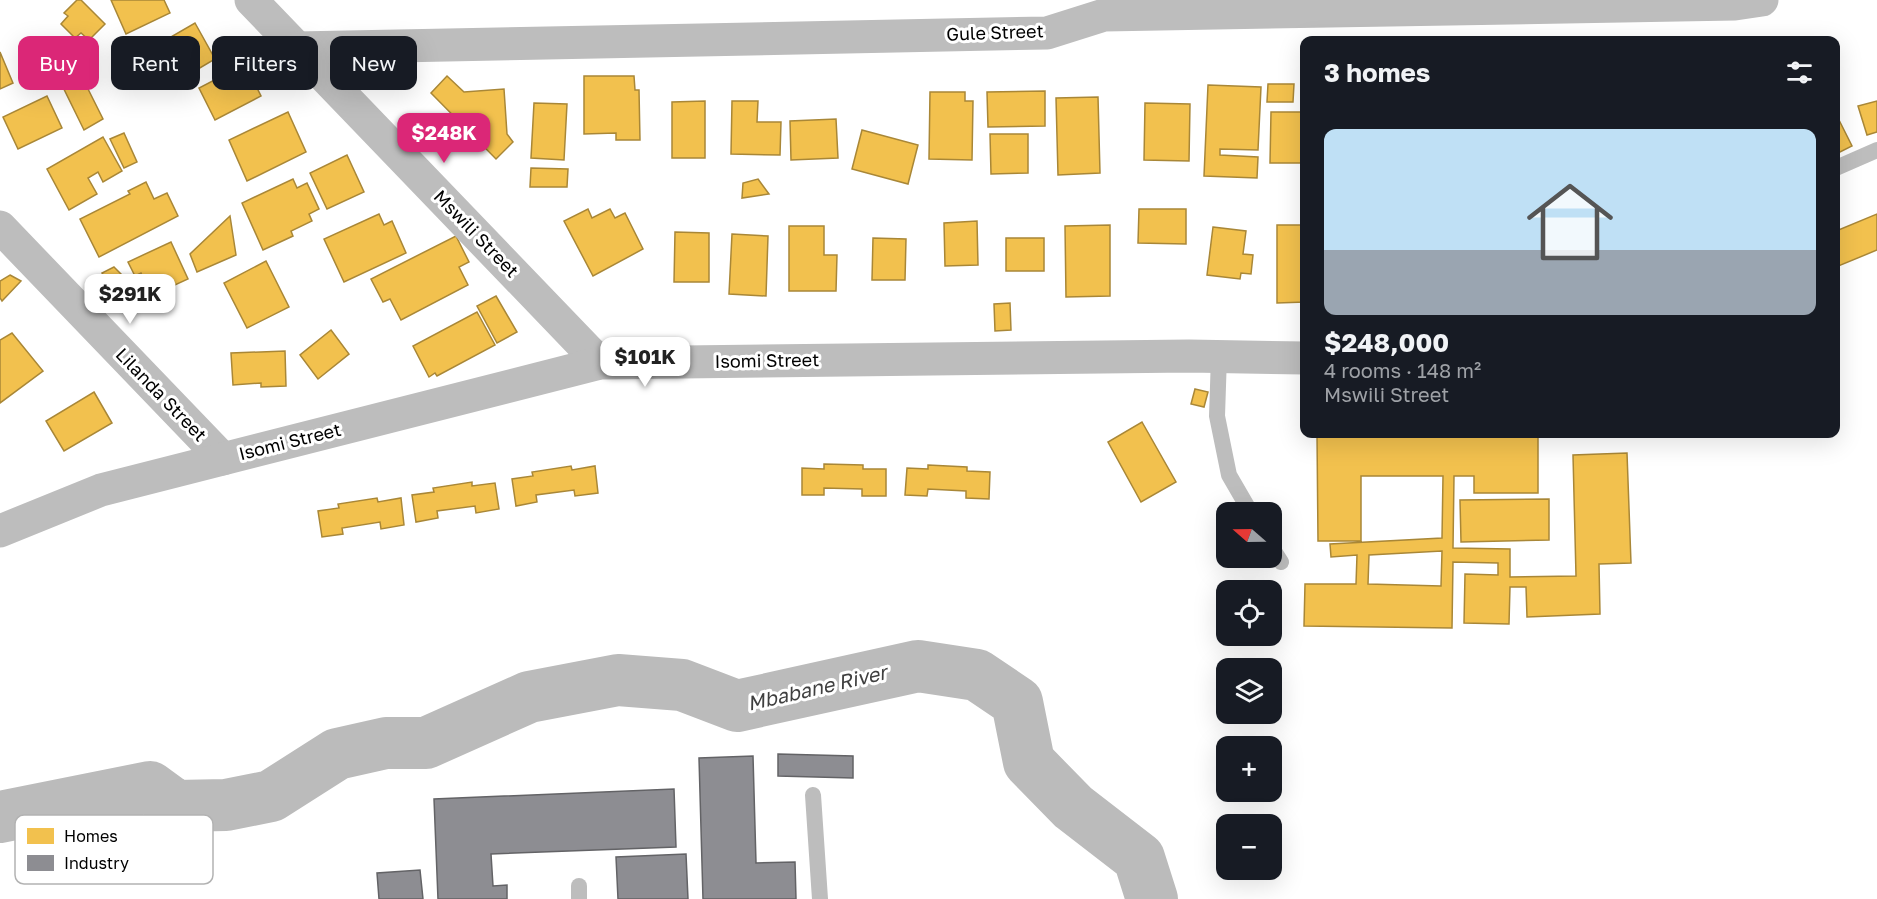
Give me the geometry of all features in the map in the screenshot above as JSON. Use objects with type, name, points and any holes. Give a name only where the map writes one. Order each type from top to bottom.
[{"type":"street","name":"Mswili Street","points":[[251,0],[286,36]]},
{"type":"street","name":"Gule Street","points":[[318,48],[1047,33],[1113,8],[1723,4],[1762,0]]},
{"type":"street","name":"Mswili Street","points":[[318,70],[600,363]]},
{"type":"street","name":"Lilanda Street","points":[[0,227],[223,459]]},
{"type":"street","name":"Isomi Street","points":[[0,531],[100,490],[600,363],[1219,356],[1300,358]]},
{"type":"lane","points":[[1840,166],[1877,150]]},
{"type":"lane","points":[[1219,356],[1217,416],[1229,475],[1245,502]]},
{"type":"lane","points":[[813,795],[820,899]]},
{"type":"building: Homes","points":[[77,0],[81,0],[105,24],[93,36],[84,36],[81,33],[73,36],[61,24],[68,16],[64,13]]},
{"type":"building: Homes","points":[[111,0],[164,0],[170,13],[126,34]]},
{"type":"building: Homes","points":[[195,23],[212,54],[212,61],[200,68],[200,36],[173,36]]},
{"type":"building: Homes","points":[[0,52],[13,83],[0,89]]},
{"type":"building: Homes","points":[[447,76],[464,92],[504,89],[507,134],[513,142],[496,159],[431,93]]},
{"type":"building: Homes","points":[[584,76],[634,76],[635,90],[639,90],[640,140],[616,140],[616,133],[584,134]]},
{"type":"building: Homes","points":[[212,81],[212,90],[258,90],[261,96],[215,120],[200,87]]},
{"type":"building: Homes","points":[[1268,84],[1294,84],[1293,102],[1267,102]]},
{"type":"building: Homes","points":[[1208,85],[1261,87],[1258,150],[1220,149],[1220,155],[1258,157],[1257,178],[1204,176]]},
{"type":"building: Homes","points":[[64,90],[88,90],[103,119],[84,130]]},
{"type":"building: Homes","points":[[1045,91],[1045,126],[988,127],[987,92]]},
{"type":"building: Homes","points":[[930,92],[965,92],[965,101],[973,101],[972,160],[929,159]]},
{"type":"building: Homes","points":[[47,96],[62,128],[18,149],[3,117]]},
{"type":"building: Homes","points":[[1098,97],[1100,173],[1058,175],[1056,98]]},
{"type":"building: Homes","points":[[705,101],[705,158],[672,158],[672,102]]},
{"type":"building: Homes","points":[[732,101],[758,101],[757,122],[781,122],[780,155],[731,154]]},
{"type":"building: Homes","points":[[1877,101],[1877,132],[1867,135],[1858,106]]},
{"type":"building: Homes","points":[[534,103],[567,104],[564,160],[531,158]]},
{"type":"building: Homes","points":[[1145,103],[1190,104],[1189,161],[1144,160]]},
{"type":"building: Homes","points":[[288,112],[306,152],[247,181],[229,140]]},
{"type":"building: Homes","points":[[1271,112],[1300,112],[1300,163],[1270,163]]},
{"type":"building: Homes","points":[[836,119],[838,158],[791,160],[790,121]]},
{"type":"building: Homes","points":[[1840,122],[1852,146],[1840,152]]},
{"type":"building: Homes","points":[[862,130],[918,145],[908,184],[852,169]]},
{"type":"building: Homes","points":[[124,133],[137,162],[124,168],[110,139]]},
{"type":"building: Homes","points":[[990,134],[1028,134],[1028,173],[991,174]]},
{"type":"building: Homes","points":[[103,137],[122,171],[103,182],[98,172],[88,178],[97,194],[69,210],[47,169]]},
{"type":"building: Homes","points":[[347,155],[364,192],[327,209],[310,173]]},
{"type":"building: Homes","points":[[531,168],[568,169],[567,187],[530,187]]},
{"type":"building: Homes","points":[[293,179],[297,188],[307,183],[319,209],[309,214],[312,221],[291,231],[293,236],[263,250],[242,203]]},
{"type":"building: Homes","points":[[758,179],[769,194],[742,198],[743,183]]},
{"type":"building: Homes","points":[[146,182],[154,199],[167,193],[178,216],[99,257],[80,219],[130,194],[128,191]]},
{"type":"building: Homes","points":[[588,209],[592,218],[610,209],[615,218],[625,213],[643,249],[593,276],[564,221]]},
{"type":"building: Homes","points":[[1139,209],[1186,209],[1186,244],[1138,243]]},
{"type":"building: Homes","points":[[379,214],[384,225],[392,221],[406,253],[344,282],[324,239]]},
{"type":"building: Homes","points":[[1877,214],[1877,250],[1840,265],[1840,229]]},
{"type":"building: Homes","points":[[230,216],[236,255],[197,272],[190,254]]},
{"type":"building: Homes","points":[[977,221],[978,265],[945,266],[944,223]]},
{"type":"building: Homes","points":[[1110,225],[1110,296],[1066,297],[1065,226]]},
{"type":"building: Homes","points":[[1277,225],[1300,225],[1300,302],[1277,303]]},
{"type":"building: Homes","points":[[789,226],[824,226],[824,255],[837,255],[836,291],[789,291]]},
{"type":"building: Homes","points":[[1213,227],[1246,231],[1243,254],[1253,255],[1251,274],[1241,273],[1240,279],[1207,275]]},
{"type":"building: Homes","points":[[675,232],[709,233],[709,282],[674,282]]},
{"type":"building: Homes","points":[[732,234],[768,236],[766,296],[729,294]]},
{"type":"building: Homes","points":[[456,236],[469,262],[459,267],[468,285],[401,320],[390,299],[383,302],[371,279]]},
{"type":"building: Homes","points":[[873,238],[906,239],[905,280],[872,280]]},
{"type":"building: Homes","points":[[1006,238],[1044,238],[1044,271],[1006,271]]},
{"type":"building: Homes","points":[[171,242],[188,279],[151,296],[141,273],[135,276],[128,262]]},
{"type":"building: Homes","points":[[266,261],[289,307],[247,328],[224,283]]},
{"type":"building: Homes","points":[[114,267],[124,277],[113,289],[102,273]]},
{"type":"building: Homes","points":[[10,275],[21,281],[2,301],[0,281]]},
{"type":"building: Homes","points":[[496,296],[517,332],[497,343],[477,306]]},
{"type":"building: Homes","points":[[1010,303],[1011,330],[995,331],[994,304]]},
{"type":"building: Homes","points":[[477,312],[495,345],[437,376],[435,373],[429,377],[413,346]]},
{"type":"building: Homes","points":[[331,330],[349,354],[318,379],[300,355]]},
{"type":"building: Homes","points":[[12,333],[43,371],[0,403],[0,340]]},
{"type":"building: Homes","points":[[285,351],[286,386],[261,387],[261,383],[233,385],[231,353]]},
{"type":"building: Homes","points":[[1195,389],[1208,392],[1204,407],[1191,404]]},
{"type":"building: Homes","points":[[94,392],[112,423],[64,451],[46,421]]},
{"type":"building: Homes","points":[[1142,422],[1176,482],[1141,502],[1108,442]]},
{"type":"building: Homes","points":[[1317,438],[1538,438],[1538,493],[1474,493],[1474,476],[1454,476],[1453,548],[1510,549],[1510,577],[1576,576],[1573,455],[1627,453],[1631,563],[1599,564],[1600,614],[1527,617],[1526,587],[1510,587],[1509,624],[1464,623],[1465,574],[1498,575],[1498,563],[1453,562],[1452,628],[1304,626],[1305,584],[1356,584],[1357,555],[1331,557],[1330,544],[1442,538],[1443,476],[1361,476],[1361,541],[1318,541]],"holes":[[[1442,551],[1441,586],[1368,584],[1369,555]]]},
{"type":"building: Homes","points":[[824,464],[863,465],[863,469],[886,469],[886,496],[862,496],[862,489],[824,488],[824,495],[802,495],[802,468],[824,469]]},
{"type":"building: Homes","points":[[928,465],[967,467],[967,471],[990,472],[989,499],[966,498],[966,491],[928,489],[927,496],[905,495],[907,468],[928,469]]},
{"type":"building: Homes","points":[[571,466],[572,470],[595,466],[598,493],[575,496],[574,490],[536,495],[537,502],[516,506],[512,479],[533,476],[532,472]]},
{"type":"building: Homes","points":[[472,482],[472,486],[495,483],[499,509],[476,513],[475,506],[437,511],[438,518],[416,522],[412,495],[434,492],[433,488]]},
{"type":"building: Homes","points":[[377,498],[378,502],[401,498],[404,525],[381,529],[380,522],[342,528],[343,534],[322,537],[318,511],[339,508],[338,504]]},
{"type":"building: Homes","points":[[1549,499],[1549,540],[1461,542],[1460,500]]},
{"type":"building: Industry","points":[[778,754],[853,756],[853,778],[778,776]]},
{"type":"building: Industry","points":[[753,756],[756,863],[795,862],[796,899],[703,899],[699,758]]},
{"type":"building: Industry","points":[[674,789],[676,847],[491,854],[493,886],[507,885],[507,899],[438,899],[434,799]]},
{"type":"building: Industry","points":[[686,854],[688,899],[618,899],[616,857]]},
{"type":"building: Industry","points":[[420,870],[423,899],[379,899],[377,873]]},
{"type":"waterway","name":"Mbabane River","points":[[0,817],[150,787],[176,806],[226,805],[271,796],[337,754],[386,743],[426,743],[529,697],[618,680],[682,685],[737,706],[918,666],[977,675],[1017,702],[1029,762],[1073,807],[1139,858],[1152,899]]}]
